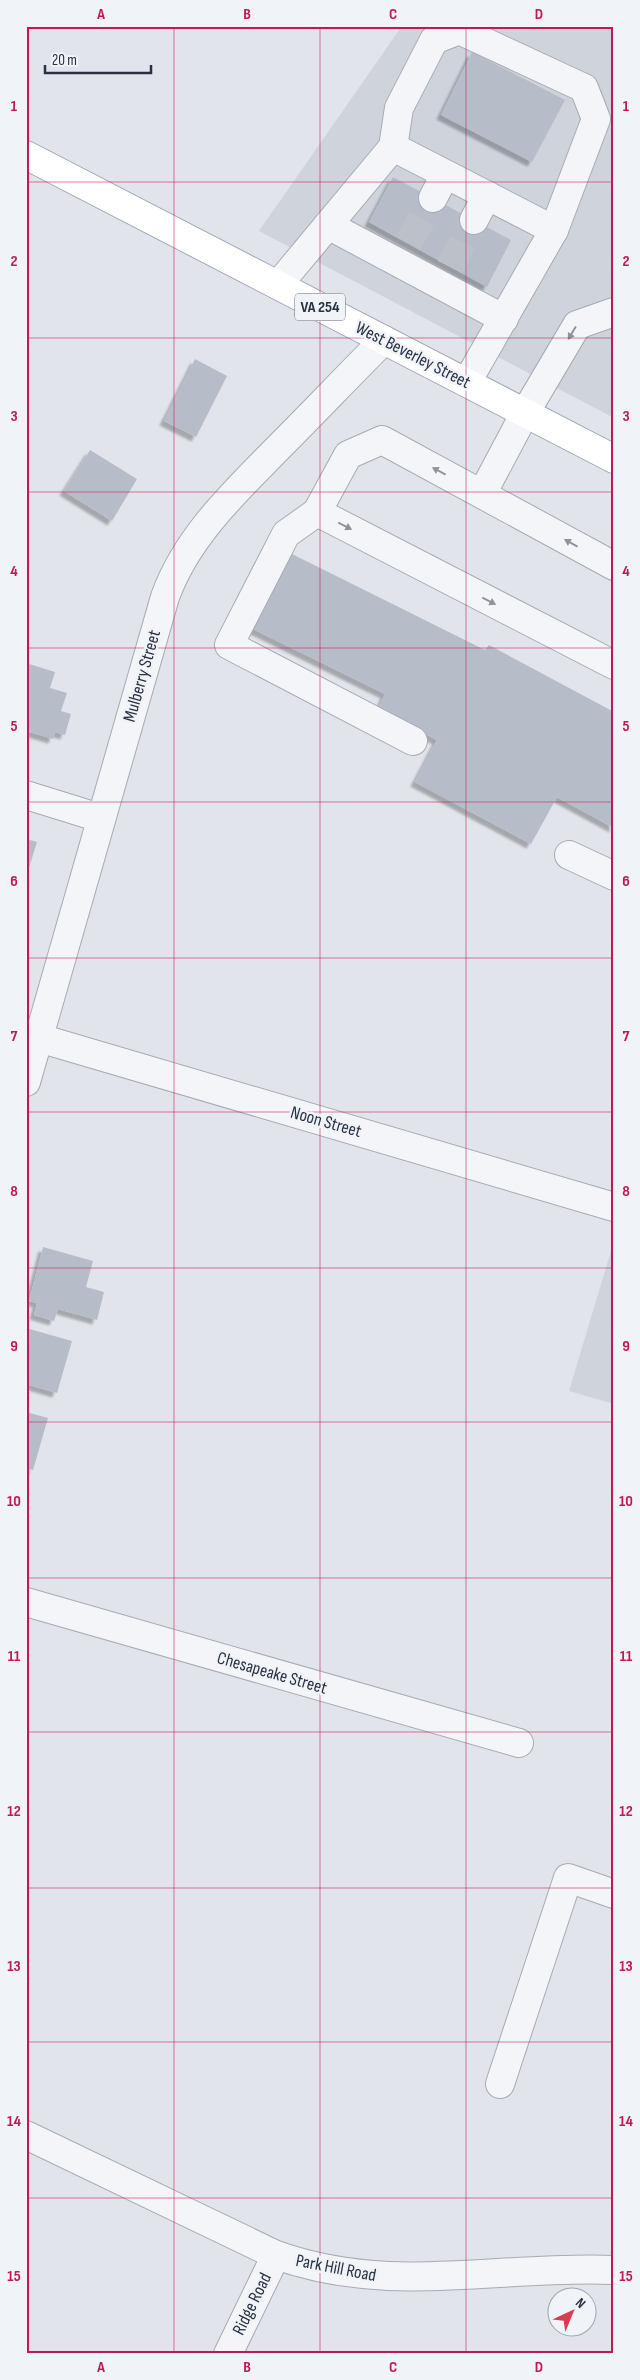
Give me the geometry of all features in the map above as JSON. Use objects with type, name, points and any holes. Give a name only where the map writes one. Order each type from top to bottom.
[{"type":"main road","name":"West Beverley Street","points":[[26,155],[614,458]]},
{"type":"street","points":[[278,285],[393,147],[399,108],[434,40],[459,30],[584,88],[596,119],[554,230],[466,382]]},
{"type":"street","points":[[393,147],[439,186],[487,195],[554,230]]},
{"type":"street","points":[[474,220],[487,195]]},
{"type":"street","points":[[328,225],[403,253],[445,276],[504,319]]},
{"type":"street","points":[[482,494],[525,412],[577,325],[614,312]]},
{"type":"street","name":"Mulberry Street","points":[[26,1082],[100,818],[165,597],[184,556],[210,519],[384,340]]},
{"type":"street","points":[[413,741],[229,646],[286,534],[317,512],[348,454],[382,440],[614,566]]},
{"type":"street","points":[[317,512],[614,665]]},
{"type":"street","points":[[26,795],[100,818]]},
{"type":"street","points":[[569,855],[614,876]]},
{"type":"street","name":"Noon Street","points":[[39,1038],[614,1207]]},
{"type":"street","name":"Chesapeake Street","points":[[26,1602],[519,1743]]},
{"type":"street","points":[[500,2084],[568,1878],[614,1894]]},
{"type":"street","name":"Park Hill Road","points":[[26,2135],[276,2255],[306,2265],[351,2274],[386,2278],[614,2270]]},
{"type":"street","name":"Ridge Road","points":[[228,2354],[276,2255]]},
{"type":"shaded area","points":[[402,26],[614,26],[614,418],[259,231]]},
{"type":"shaded area","points":[[614,1241],[614,1404],[569,1391]]},
{"type":"building","points":[[472,52],[565,100],[532,162],[441,115]]},
{"type":"building","points":[[393,177],[511,240],[487,287],[369,222]]},
{"type":"building","points":[[195,359],[227,376],[196,437],[164,421]]},
{"type":"building","points":[[90,450],[137,479],[112,521],[64,491]]},
{"type":"building","points":[[292,554],[485,650],[489,645],[614,712],[614,828],[557,797],[531,844],[415,782],[437,740],[378,709],[385,694],[253,629]]},
{"type":"building","points":[[26,663],[55,672],[50,688],[67,693],[61,711],[71,714],[65,735],[55,732],[53,739],[26,731]]},
{"type":"building","points":[[26,839],[37,842],[27,874],[26,874]]},
{"type":"building","points":[[43,1247],[93,1261],[86,1287],[104,1292],[97,1320],[58,1309],[54,1321],[34,1315],[37,1303],[29,1301]]},
{"type":"building","points":[[26,1328],[72,1341],[57,1393],[26,1384]]},
{"type":"building","points":[[26,1412],[48,1418],[33,1470],[26,1468]]},
{"type":"tunnel","points":[[408,243],[433,198]]},
{"type":"tunnel","points":[[450,267],[474,220]]}]
